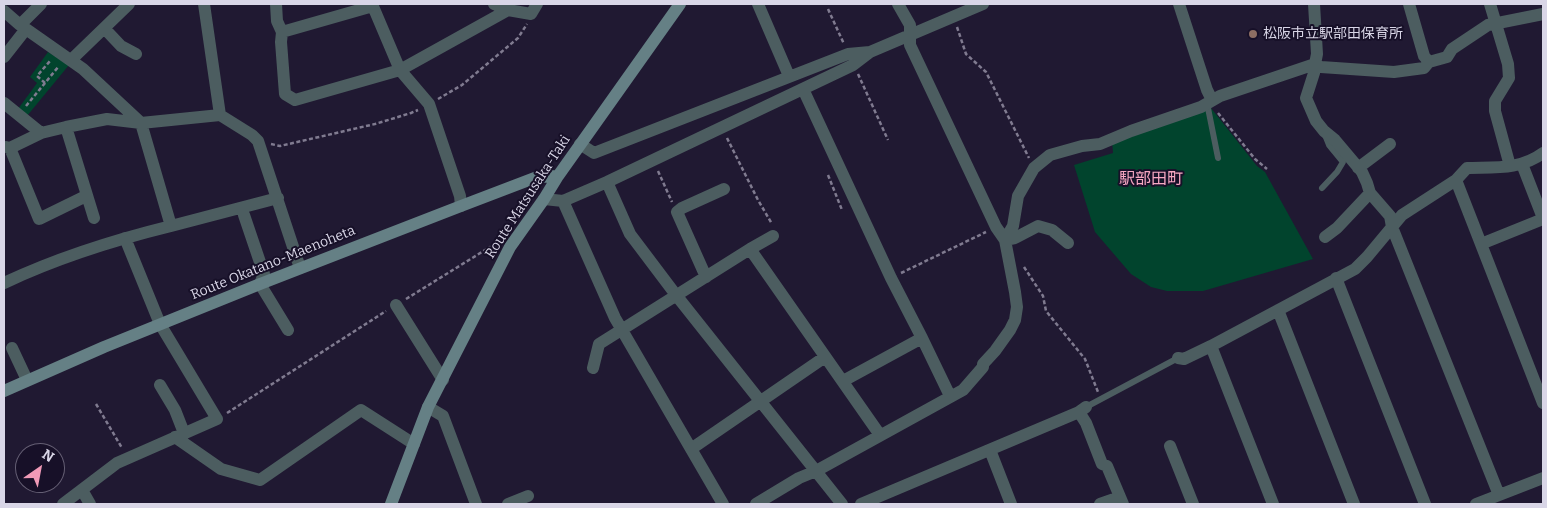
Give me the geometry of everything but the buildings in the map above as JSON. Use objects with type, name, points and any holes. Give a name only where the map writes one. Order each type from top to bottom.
[{"type":"main road","name":"Route Matsusaka-Taki","points":[[391,504],[428,407],[510,247],[580,144],[680,4]]},
{"type":"main road","name":"Route Okatano-Maenoheta","points":[[4,391],[160,324],[300,268],[538,178],[558,176]]},
{"type":"street","points":[[4,57],[23,27],[41,4]]},
{"type":"street","points":[[71,60],[129,4]]},
{"type":"street","points":[[204,4],[220,115]]},
{"type":"street","points":[[276,4],[277,21],[282,32],[285,94],[295,100],[400,70],[508,10]]},
{"type":"street","points":[[494,4],[508,10],[534,9]]},
{"type":"street","points":[[758,4],[789,76]]},
{"type":"street","points":[[756,504],[799,478],[816,471],[963,390],[1003,342],[1015,320],[1015,292],[1006,244],[996,227],[910,46],[910,25],[898,4]]},
{"type":"street","points":[[544,199],[562,202],[853,65],[870,52],[983,4]]},
{"type":"street","points":[[1179,4],[1207,90],[1209,102]]},
{"type":"street","points":[[1314,4],[1318,54],[1306,98],[1316,121],[1335,140],[1358,168],[1367,183],[1370,193],[1390,216],[1392,227],[1499,495]]},
{"type":"street","points":[[1409,4],[1424,56],[1429,62]]},
{"type":"street","points":[[1481,244],[1543,218],[1516,165],[1495,111],[1495,101],[1509,78],[1508,64],[1490,4]]},
{"type":"street","points":[[282,32],[372,5],[400,70],[429,104],[460,196],[461,206]]},
{"type":"street","points":[[4,11],[23,27],[84,69],[141,123],[171,226]]},
{"type":"street","points":[[1006,244],[1013,226],[1018,196],[1034,168],[1050,155],[1082,146],[1100,144],[1315,64],[1321,67],[1394,72],[1424,68],[1429,62],[1447,57],[1452,49],[1488,25],[1540,11]]},
{"type":"street","points":[[104,28],[122,46],[136,54]]},
{"type":"street","points":[[580,144],[594,153],[848,54],[870,52]]},
{"type":"street","points":[[772,83],[779,100]]},
{"type":"street","points":[[803,89],[891,278],[950,396]]},
{"type":"street","points":[[4,103],[40,133]]},
{"type":"street","points":[[86,196],[38,219],[7,148],[40,133],[107,119],[141,123],[220,115],[252,135],[258,141],[300,268]]},
{"type":"street","points":[[66,127],[94,218]]},
{"type":"street","points":[[1358,168],[1390,144]]},
{"type":"street","points":[[1178,358],[1184,359],[1211,346],[1360,265],[1402,215],[1456,180],[1467,168],[1516,165],[1533,161],[1543,152]]},
{"type":"street","points":[[1456,180],[1543,404]]},
{"type":"street","points":[[607,182],[630,234],[842,504]]},
{"type":"street","points":[[706,276],[677,212],[724,189]]},
{"type":"street","points":[[1325,237],[1337,228],[1370,193]]},
{"type":"street","points":[[4,283],[30,271],[125,238],[278,198]]},
{"type":"street","points":[[562,202],[621,330],[723,504]]},
{"type":"street","points":[[244,215],[264,274],[260,284],[288,330]]},
{"type":"street","points":[[1006,244],[1038,226],[1052,230],[1068,243]]},
{"type":"street","points":[[593,368],[599,344],[750,249],[772,230]]},
{"type":"street","points":[[63,504],[116,463],[217,419],[160,324],[125,238]]},
{"type":"street","points":[[750,249],[880,435]]},
{"type":"street","points":[[1336,278],[1426,504]]},
{"type":"street","points":[[396,305],[443,380]]},
{"type":"street","points":[[1278,310],[1354,504]]},
{"type":"street","points":[[843,382],[922,338]]},
{"type":"street","points":[[1211,346],[1273,504]]},
{"type":"street","points":[[12,348],[27,380]]},
{"type":"street","points":[[691,449],[825,357]]},
{"type":"street","points":[[160,385],[175,410],[179,435],[221,469],[260,480],[361,410],[414,444]]},
{"type":"street","points":[[428,407],[443,416],[476,504]]},
{"type":"street","points":[[860,504],[882,500],[1082,409],[1102,464],[1108,466],[1121,501],[1100,504]]},
{"type":"street","points":[[1170,446],[1193,504]]},
{"type":"street","points":[[990,450],[1011,504]]},
{"type":"street","points":[[1476,504],[1543,478]]},
{"type":"street","points":[[82,490],[90,504]]},
{"type":"street","points":[[508,504],[528,496]]},
{"type":"lane","points":[[1209,102],[1218,158]]},
{"type":"lane","points":[[1322,188],[1337,172],[1343,162],[1330,145],[1324,131]]},
{"type":"lane","points":[[1082,409],[1178,358]]},
{"type":"path","points":[[258,141],[280,146],[375,124],[411,113],[462,85],[518,38],[528,23],[534,9]]},
{"type":"path","points":[[953,16],[966,54],[986,72],[1034,168]]},
{"type":"path","points":[[45,83],[37,76],[50,60]]},
{"type":"path","points":[[19,115],[59,66]]},
{"type":"path","points":[[1209,102],[1255,159],[1267,169]]},
{"type":"path","points":[[722,127],[772,230]]},
{"type":"path","points":[[653,160],[677,212]]},
{"type":"path","points":[[891,278],[996,227]]},
{"type":"path","points":[[1006,244],[1015,254],[1043,296],[1046,310],[1085,359],[1100,399]]},
{"type":"path","points":[[217,419],[490,247],[510,247]]},
{"type":"path","points":[[96,404],[127,458]]},
{"type":"green space","points":[[48,52],[69,65],[27,116],[18,109],[37,83],[30,77]]},
{"type":"green space","points":[[1211,108],[1257,166],[1265,172],[1313,259],[1203,291],[1167,291],[1151,287],[1131,274],[1095,232],[1074,165],[1113,153],[1112,141],[1203,109]]},
{"type":"place","name":"松阪市立駅部田保育所","points":[[1253,34]]},
{"type":"district","name":"駅部田町","points":[[1151,180]]}]
